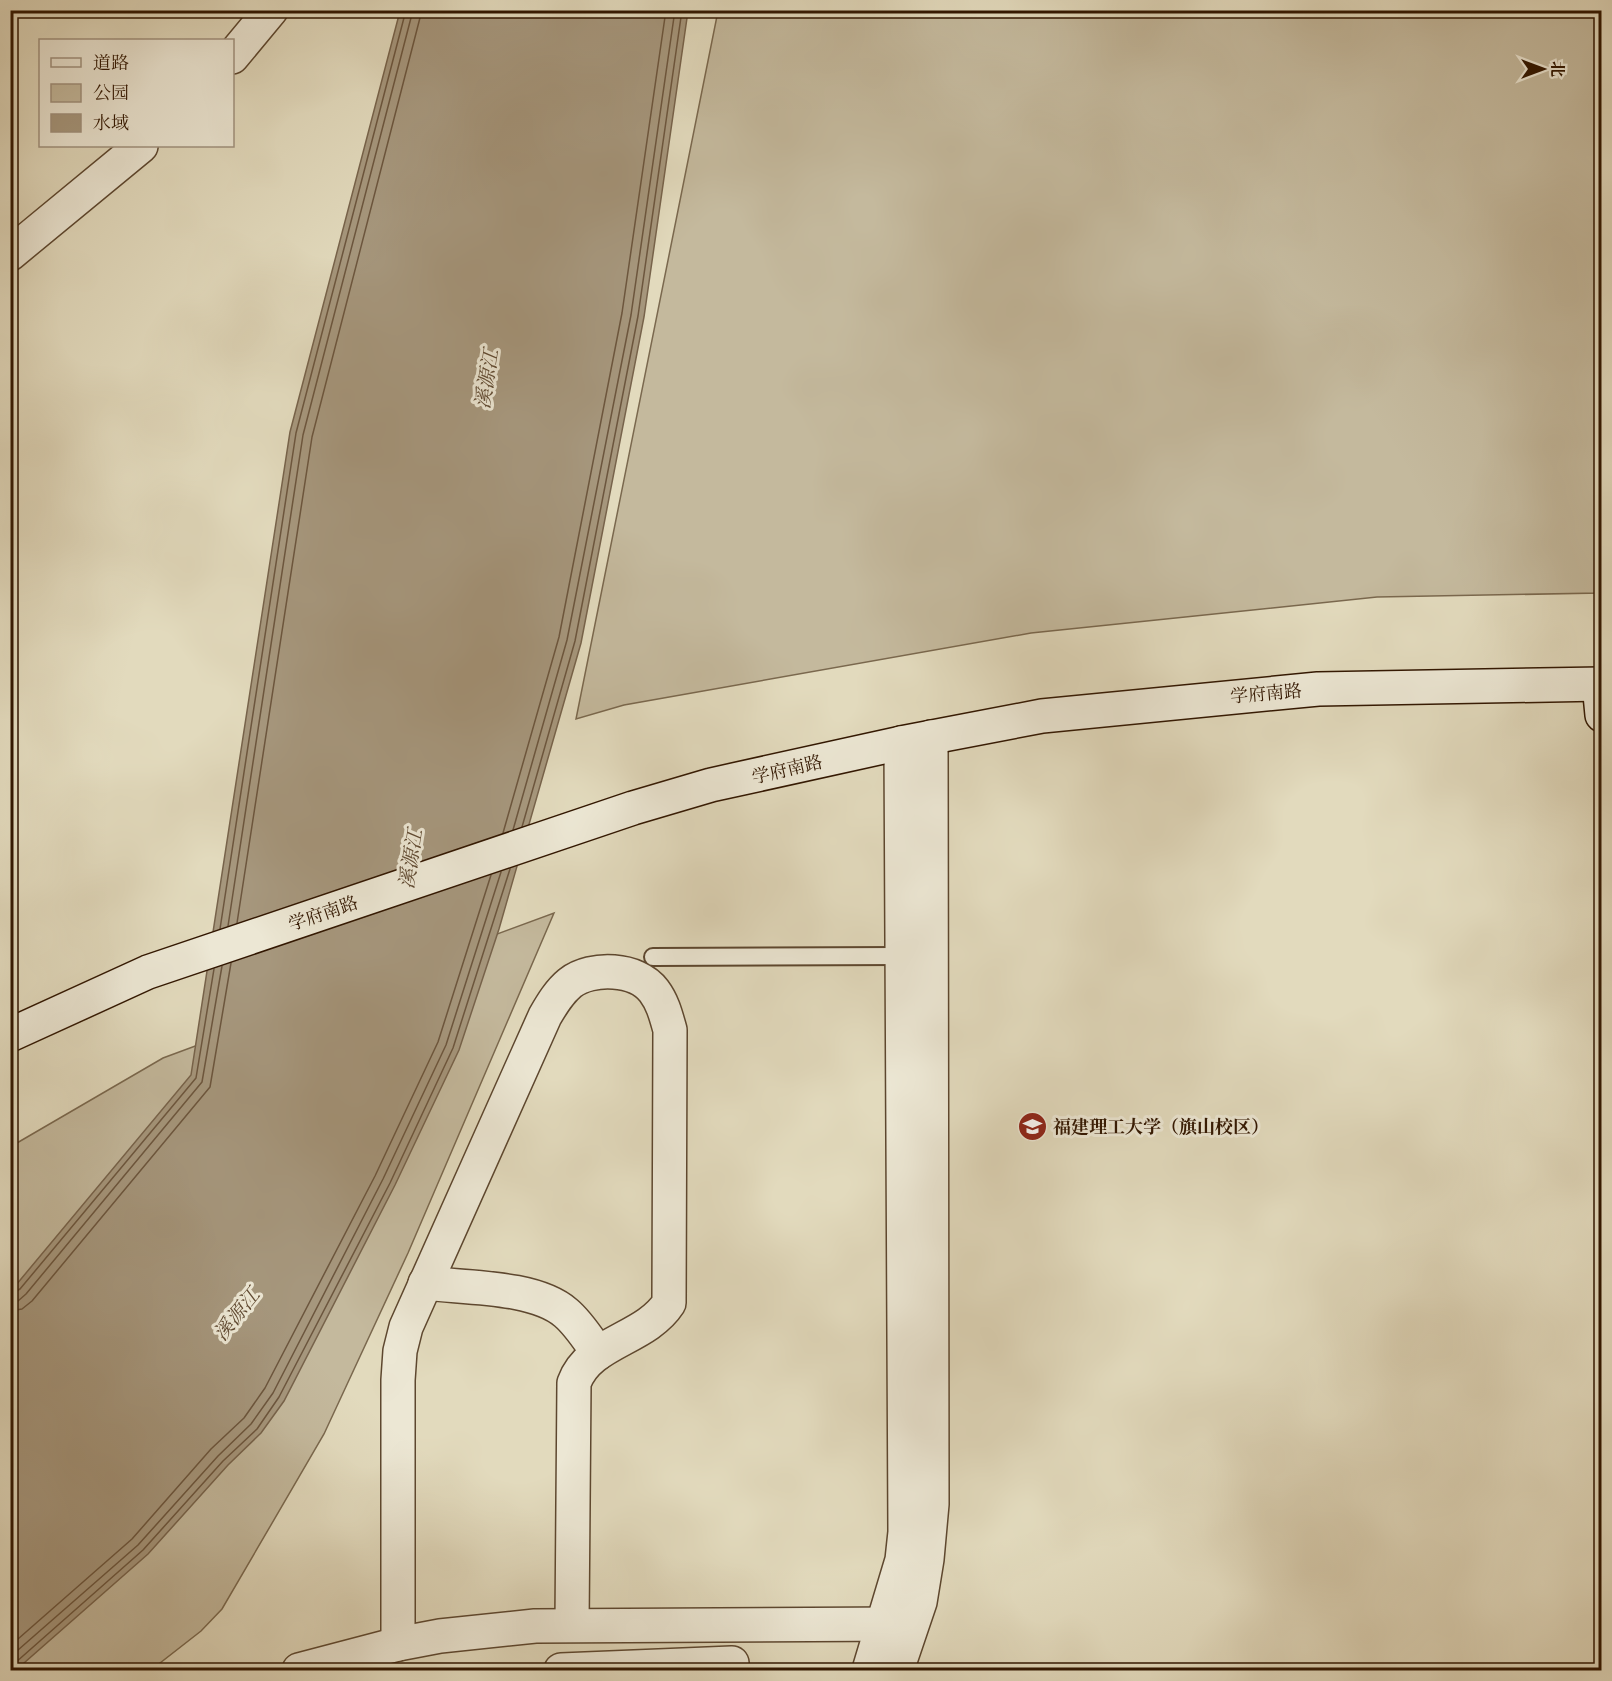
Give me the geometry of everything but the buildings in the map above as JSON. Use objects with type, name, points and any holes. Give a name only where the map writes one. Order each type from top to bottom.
[{"type":"street","points":[[234,55],[271,10]]},
{"type":"street","points":[[10,254],[140,147]]},
{"type":"street","name":"学府南路","points":[[10,1035],[148,972],[633,808],[711,785],[916,740],[1042,716],[1256,693],[1318,689],[1601,694]]},
{"type":"street","points":[[897,1671],[904,1532],[900,956],[916,740]]},
{"type":"street","points":[[869,1671],[899,1624],[920,1602],[932,1504],[916,740]]},
{"type":"street","points":[[398,1644],[399,1360],[406,1327],[545,1017],[558,995],[571,982],[589,973],[614,972],[636,978],[653,989],[664,1009],[670,1030],[669,1304],[660,1317],[645,1328],[598,1353],[578,1370],[574,1383],[572,1625]]},
{"type":"street","points":[[425,1283],[527,1295],[548,1301],[578,1325],[598,1353]]},
{"type":"street","points":[[299,1671],[398,1644],[493,1630],[572,1625],[899,1624]]},
{"type":"street","points":[[561,1671],[732,1663]]},
{"type":"lane","points":[[653,957],[900,956]]},
{"type":"green space","points":[[718,11],[1601,11],[1601,593],[1377,597],[1031,633],[624,705],[576,719]]},
{"type":"green space","points":[[554,913],[408,1253],[324,1434],[222,1609],[201,1631],[151,1670],[11,1670],[10,1147],[163,1058]]},
{"type":"water","name":"溪源江","points":[[400,11],[688,11],[644,317],[581,643],[499,929],[459,1050],[395,1185],[284,1401],[261,1433],[228,1465],[148,1554],[16,1670],[11,1670],[11,1291],[191,1075],[290,432]]},
{"type":"place","name":"福建理工大学（旗山校区）","points":[[1032,1126]]}]
